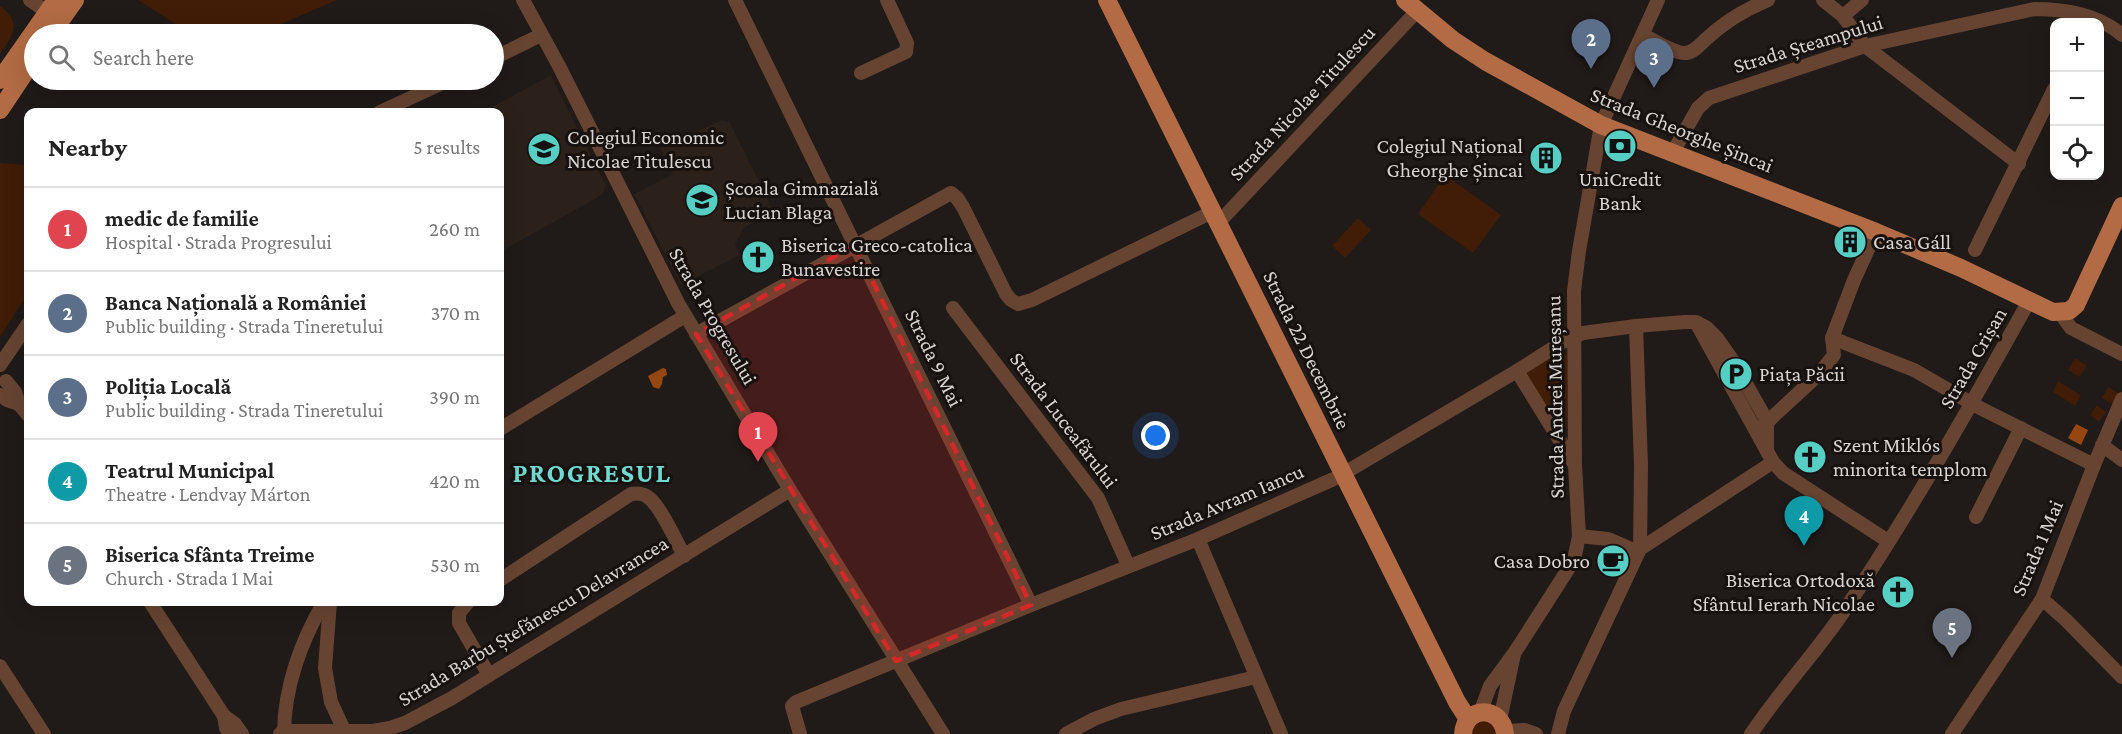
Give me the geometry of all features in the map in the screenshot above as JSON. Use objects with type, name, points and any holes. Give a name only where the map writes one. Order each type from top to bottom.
[{"type":"main road","points":[[54,17],[75,0]]},
{"type":"main road","name":"Strada 22 Decembrie","points":[[1107,0],[1457,702],[1470,722]]},
{"type":"main road","name":"Strada Gheorghe Șincai","points":[[1411,5],[1453,40],[1485,61],[1601,125],[1876,232],[1961,268],[2053,312],[2060,313]]},
{"type":"main road","points":[[0,80],[24,52]]},
{"type":"main road","points":[[0,110],[24,74]]},
{"type":"main road","points":[[2060,313],[2069,311],[2076,305],[2122,206]]},
{"type":"main road","points":[[1470,722],[1493,714],[1503,728]]},
{"type":"street","points":[[30,0],[54,17]]},
{"type":"street","name":"Strada Progresului","points":[[522,0],[559,66],[685,316],[790,490],[943,734]]},
{"type":"street","name":"Strada 9 Mai","points":[[735,0],[1031,604]]},
{"type":"street","points":[[861,74],[906,52],[908,48],[887,0]]},
{"type":"street","name":"Strada Andrei Mureșanu","points":[[1470,722],[1490,686],[1515,652],[1574,560],[1578,536],[1575,465],[1574,291],[1601,125],[1658,0]]},
{"type":"street","points":[[1643,35],[1679,52],[1688,53],[1743,11],[1768,0]]},
{"type":"street","points":[[1823,0],[1843,16],[1865,46],[2019,164]]},
{"type":"street","points":[[1843,16],[1863,0]]},
{"type":"street","name":"Strada Nicolae Titulescu","points":[[855,245],[951,193],[963,207],[1006,294],[1018,304],[1032,300],[1206,215],[1215,214],[1224,217],[1411,5]]},
{"type":"street","name":"Strada Șteampului","points":[[1673,152],[1698,108],[1709,98],[1865,46],[2034,9],[2057,9],[2082,18]]},
{"type":"street","name":"Strada Șteampului","points":[[2104,23],[2110,24],[2122,35]]},
{"type":"street","points":[[504,53],[541,35]]},
{"type":"street","points":[[388,108],[427,90]]},
{"type":"street","points":[[1975,250],[2050,99]]},
{"type":"street","points":[[1754,427],[1762,427],[1834,356],[1832,338],[1854,280],[1876,232]]},
{"type":"street","points":[[696,334],[855,245]]},
{"type":"street","name":"Strada Crișan","points":[[1751,734],[1841,616],[1971,404],[2029,301]]},
{"type":"street","name":"Strada Luceafărului","points":[[953,308],[1098,498],[1128,565]]},
{"type":"street","points":[[2060,313],[2072,328],[2119,349]]},
{"type":"street","points":[[504,427],[685,316]]},
{"type":"street","name":"Strada Avram Iancu","points":[[800,734],[792,706],[796,702],[1031,604],[1198,539],[1343,474],[1574,336],[1636,326],[1696,322],[1707,328],[1713,342]]},
{"type":"street","points":[[1558,734],[1564,711],[1639,551],[1641,465],[1636,326]]},
{"type":"street","points":[[0,365],[24,330]]},
{"type":"street","points":[[1832,338],[1914,370],[1971,404],[2094,465]]},
{"type":"street","points":[[1713,342],[1733,361],[1767,421],[1770,457]]},
{"type":"street","points":[[1713,342],[1770,457],[1783,473],[1888,541]]},
{"type":"street","points":[[1517,371],[1575,465]]},
{"type":"street","points":[[2,384],[15,392],[24,410]]},
{"type":"street","name":"Strada 1 Mai","points":[[1952,734],[2042,599],[2122,399]]},
{"type":"street","points":[[1976,517],[2020,429]]},
{"type":"street","points":[[2102,445],[2122,460]]},
{"type":"street","points":[[1639,551],[1770,457]]},
{"type":"street","name":"Strada Barbu Ștefănescu Delavrancea","points":[[282,733],[373,730],[405,723],[452,698],[790,490]]},
{"type":"street","points":[[504,577],[631,494],[639,493],[649,497],[656,505],[684,556]]},
{"type":"street","points":[[1578,536],[1608,539],[1639,551]]},
{"type":"street","points":[[1198,539],[1281,734]]},
{"type":"street","points":[[2042,599],[2122,677]]},
{"type":"street","points":[[153,606],[224,716],[235,724],[242,734]]},
{"type":"street","points":[[282,733],[295,668],[303,642],[322,606]]},
{"type":"street","points":[[330,606],[325,668],[331,702],[344,730]]},
{"type":"street","points":[[465,606],[459,613],[459,622],[489,675]]},
{"type":"street","name":"Strada Andrei Mureșanu","points":[[1503,728],[1515,652]]},
{"type":"street","points":[[0,666],[44,734]]},
{"type":"street","points":[[1066,734],[1094,719],[1121,709],[1256,677]]},
{"type":"street","points":[[224,716],[226,729],[230,734]]},
{"type":"street","points":[[1503,728],[1525,730],[1536,734]]},
{"type":"highlighted area","points":[[855,245],[1031,605],[896,661],[696,334]]},
{"type":"shaded area","points":[[138,0],[337,0],[281,24],[175,24]]},
{"type":"shaded area","points":[[0,6],[12,18],[14,29],[0,54]]},
{"type":"shaded area","name":"Colegiul Economic Nicolae Titulescu","points":[[551,75],[606,186],[602,195],[504,250],[504,108],[490,108]]},
{"type":"shaded area","name":"Școala Gimnazială Lucian Blaga","points":[[722,120],[730,123],[771,206],[769,214],[744,228],[735,245],[740,255],[681,285],[634,194],[673,174],[660,148]]},
{"type":"shaded area","points":[[0,163],[24,165],[24,299],[0,337]]},
{"type":"shaded area","points":[[1445,175],[1501,215],[1473,253],[1418,214]]},
{"type":"shaded area","points":[[1358,218],[1371,230],[1345,258],[1332,246]]},
{"type":"shaded area","points":[[1559,353],[1567,354],[1567,429],[1564,432],[1558,432],[1523,375]]},
{"type":"shaded area","points":[[2075,358],[2087,366],[2079,377],[2068,370]]},
{"type":"shaded area","points":[[663,368],[666,369],[667,375],[663,377],[659,389],[653,387],[648,376]]},
{"type":"shaded area","points":[[2058,381],[2081,395],[2075,406],[2053,392]]},
{"type":"shaded area","points":[[2108,387],[2120,394],[2114,405],[2102,398]]},
{"type":"shaded area","points":[[2097,405],[2106,412],[2099,422],[2090,415]]},
{"type":"shaded area","points":[[2076,424],[2088,430],[2081,445],[2068,438]]},
{"type":"shaded area","points":[[1488,718],[1500,734],[1468,734],[1469,726]]},
{"type":"place","name":"Banca Națională a României","points":[[1591,69]]},
{"type":"place","name":"Poliția Locală","points":[[1654,88]]},
{"type":"place","name":"UniCredit Bank","points":[[1620,146]]},
{"type":"place","name":"Colegiul Economic Nicolae Titulescu","points":[[544,149]]},
{"type":"place","name":"Colegiul Național Gheorghe Șincai","points":[[1546,158]]},
{"type":"place","name":"Școala Gimnazială Lucian Blaga","points":[[702,200]]},
{"type":"place","name":"Casa Gáll","points":[[1850,242]]},
{"type":"place","name":"Biserica Greco-catolica Bunavestire","points":[[758,257]]},
{"type":"place","name":"Piața Păcii","points":[[1736,374]]},
{"type":"place","name":"Szent Miklós minorita templom","points":[[1810,457]]},
{"type":"place","name":"medic de familie","points":[[758,462]]},
{"type":"place","name":"Teatrul Municipal","points":[[1804,546]]},
{"type":"place","name":"Casa Dobro","points":[[1613,561]]},
{"type":"place","name":"Biserica Ortodoxă Sfântul Ierarh Nicolae","points":[[1898,592]]},
{"type":"place","name":"Biserica Sfânta Treime","points":[[1952,658]]},
{"type":"district","name":"PROGRESUL","points":[[592,473]]}]
